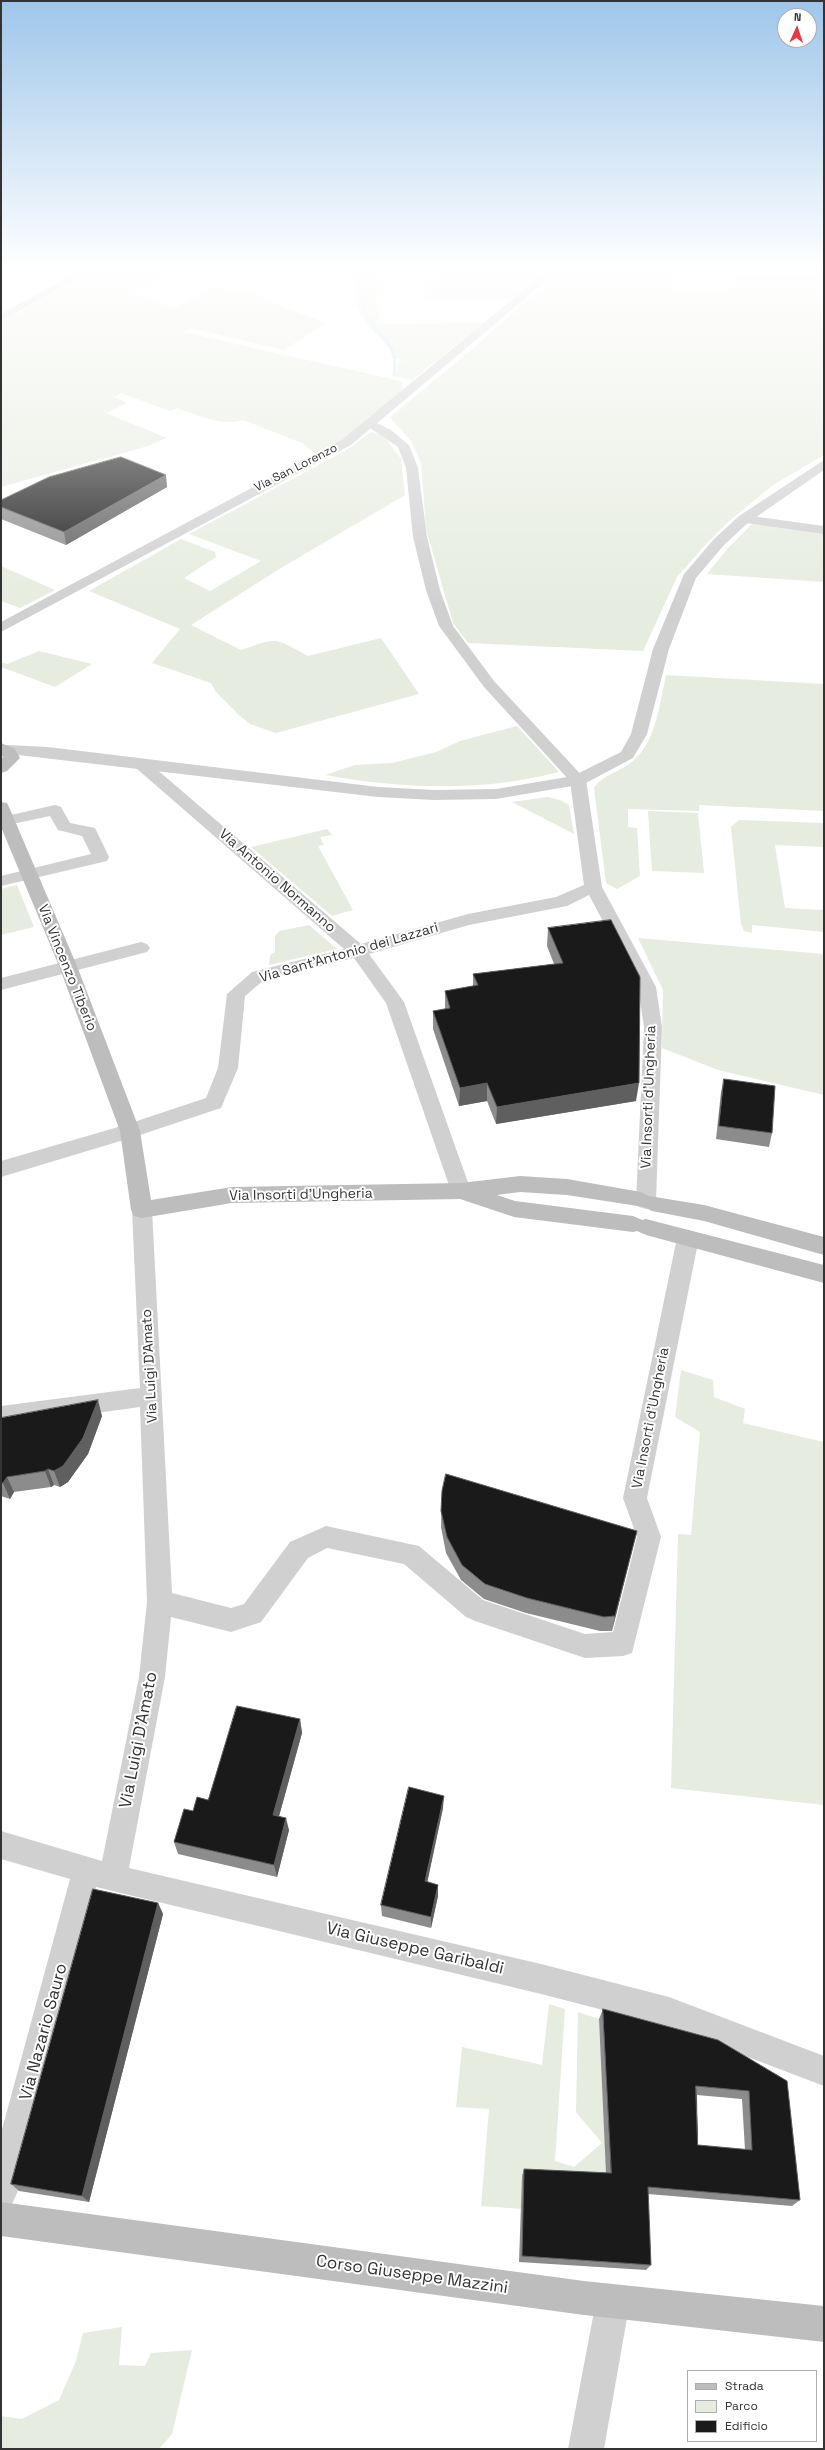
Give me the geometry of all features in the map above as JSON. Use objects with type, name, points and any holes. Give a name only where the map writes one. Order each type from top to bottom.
[{"type":"main road","name":"Via Vincenzo Tiberio","points":[[4,814],[68,966],[130,1131]]},
{"type":"main road","name":"Via Luigi D'Amato","points":[[130,1131],[142,1210]]},
{"type":"main road","name":"Via Insorti d'Ungheria","points":[[142,1210],[232,1195],[460,1191],[520,1184],[567,1187],[646,1201],[704,1213],[824,1246]]},
{"type":"main road","name":"Via Insorti d'Ungheria","points":[[460,1191],[514,1209],[640,1225],[824,1274]]},
{"type":"main road","points":[[640,1225],[656,1223],[661,1215],[660,1210],[646,1201]]},
{"type":"main road","name":"Corso Giuseppe Mazzini","points":[[1,2219],[613,2301],[824,2324]]},
{"type":"street","name":"Via San Lorenzo","points":[[1,628],[265,484],[330,452],[371,424],[424,379]]},
{"type":"street","points":[[371,424],[387,432],[403,445],[412,468],[420,537],[433,590],[446,626],[489,684],[578,780],[593,888]]},
{"type":"street","points":[[4,761],[59,755],[378,792],[439,796],[496,794],[578,780],[627,755],[639,734],[662,649],[689,577],[719,542],[744,519],[824,464]]},
{"type":"street","points":[[744,519],[824,530]]},
{"type":"street","name":"Via Antonio Normanno","points":[[142,765],[358,951],[394,1002],[460,1191]]},
{"type":"street","points":[[1,881],[100,857],[89,832],[64,827],[55,810],[4,814]]},
{"type":"street","name":"Via Sant'Antonio dei Lazzari","points":[[3,1163],[130,1131],[214,1103],[228,1068],[236,994],[258,976],[358,951],[468,920],[561,902],[593,888]]},
{"type":"street","name":"Via Insorti d'Ungheria","points":[[593,888],[607,910],[646,987],[653,1027],[646,1201]]},
{"type":"street","points":[[1,984],[141,948]]},
{"type":"street","name":"Via Luigi D'Amato","points":[[100,1874],[152,1677],[160,1602],[160,1546],[142,1210]]},
{"type":"street","name":"Via Insorti d'Ungheria","points":[[160,1602],[230,1620],[252,1614],[299,1550],[326,1537],[410,1554],[475,1609],[585,1646],[623,1644],[649,1537],[635,1498],[688,1238]]},
{"type":"street","points":[[1,1416],[152,1396]]},
{"type":"street","name":"Via Giuseppe Garibaldi","points":[[1,1845],[100,1874],[541,1979],[670,2012],[824,2071]]},
{"type":"street","name":"Via Nazario Sauro","points":[[1,2193],[100,1874]]},
{"type":"street","points":[[586,2449],[613,2301]]},
{"type":"green space","points":[[1,379],[393,379],[402,382],[403,393],[367,424],[317,455],[302,443],[243,420],[227,422],[201,417],[177,408],[170,411],[121,393],[114,397],[127,403],[106,413],[167,438],[148,446],[1,487]]},
{"type":"green space","points":[[436,379],[824,379],[824,455],[773,485],[728,522],[707,543],[677,577],[643,651],[468,643],[453,623],[426,529],[421,463],[411,441],[390,417]]},
{"type":"green space","points":[[371,432],[383,435],[401,459],[405,495],[281,568],[191,625],[241,650],[269,641],[276,641],[282,642],[308,656],[381,638],[419,694],[276,733],[250,724],[216,692],[211,683],[152,663],[180,629],[89,591],[181,539],[215,552],[216,557],[184,578],[210,591],[261,561],[189,534],[345,451]]},
{"type":"green space","points":[[752,524],[824,531],[824,582],[707,574],[728,548]]},
{"type":"green space","points":[[1,566],[55,590],[20,608],[1,601]]},
{"type":"green space","points":[[39,651],[92,664],[55,687],[1,667],[1,662],[7,664]]},
{"type":"green space","points":[[666,675],[824,684],[824,811],[699,805],[699,811],[628,809],[628,827],[637,828],[640,876],[617,889],[606,883],[594,788],[600,781],[629,764],[638,756],[645,746],[651,736],[655,724]]},
{"type":"green space","points":[[517,726],[559,772],[500,783],[442,786],[384,783],[325,775],[355,765],[392,763],[436,752],[460,741]]},
{"type":"green space","points":[[548,797],[560,800],[569,805],[574,834],[512,802]]},
{"type":"green space","points":[[648,811],[698,813],[704,873],[652,871]]},
{"type":"green space","points":[[739,820],[824,823],[824,847],[775,845],[785,908],[824,910],[824,932],[752,925],[752,933],[744,931],[741,924],[731,827]]},
{"type":"green space","points":[[327,829],[332,835],[320,837],[324,845],[318,846],[353,910],[332,916],[251,847]]},
{"type":"green space","points":[[17,885],[34,927],[1,935],[1,889]]},
{"type":"green space","points":[[309,925],[337,949],[269,965],[270,955],[275,952],[275,936],[279,931]]},
{"type":"green space","points":[[638,938],[824,954],[824,1095],[718,1070],[662,1048],[663,990]]},
{"type":"green space","points":[[681,1370],[713,1380],[714,1397],[745,1409],[743,1423],[824,1442],[824,1805],[671,1788],[678,1534],[691,1535],[700,1432],[675,1417]]},
{"type":"green space","points":[[549,2004],[565,2009],[555,2161],[574,2167],[602,2143],[576,2112],[578,2012],[599,2019],[607,2180],[522,2209],[481,2206],[489,2109],[456,2107],[462,2047],[542,2065]]},
{"type":"green space","points":[[122,2327],[119,2365],[145,2366],[151,2353],[192,2350],[172,2434],[159,2449],[1,2449],[1,2416],[22,2419],[59,2400],[76,2361],[83,2333]]},
{"type":"building","points":[[121,457],[166,475],[64,532],[1,507],[1,500],[49,477]]},
{"type":"building","points":[[611,920],[640,977],[639,1083],[497,1107],[487,1083],[460,1088],[433,1011],[450,1008],[445,991],[478,985],[473,974],[563,963],[548,928]]},
{"type":"building","points":[[724,1079],[775,1086],[772,1133],[719,1126]]},
{"type":"building","points":[[98,1400],[83,1438],[63,1466],[54,1471],[48,1469],[45,1471],[7,1477],[3,1483],[1,1483],[1,1418]]},
{"type":"building","points":[[446,1474],[637,1531],[615,1616],[604,1617],[527,1598],[485,1584],[462,1565],[447,1537],[441,1511],[442,1491]]},
{"type":"building","points":[[237,1706],[300,1719],[273,1815],[286,1818],[274,1865],[174,1842],[184,1809],[193,1811],[197,1797],[208,1800]]},
{"type":"building","points":[[409,1787],[444,1796],[425,1881],[438,1885],[431,1917],[381,1905]]},
{"type":"building","points":[[93,1889],[158,1903],[82,2196],[11,2184]]},
{"type":"building","points":[[603,2009],[718,2040],[787,2081],[800,2200],[648,2187],[651,2265],[522,2256],[524,2169],[611,2173]],"holes":[[[696,2086],[749,2091],[752,2150],[698,2145]]]}]
